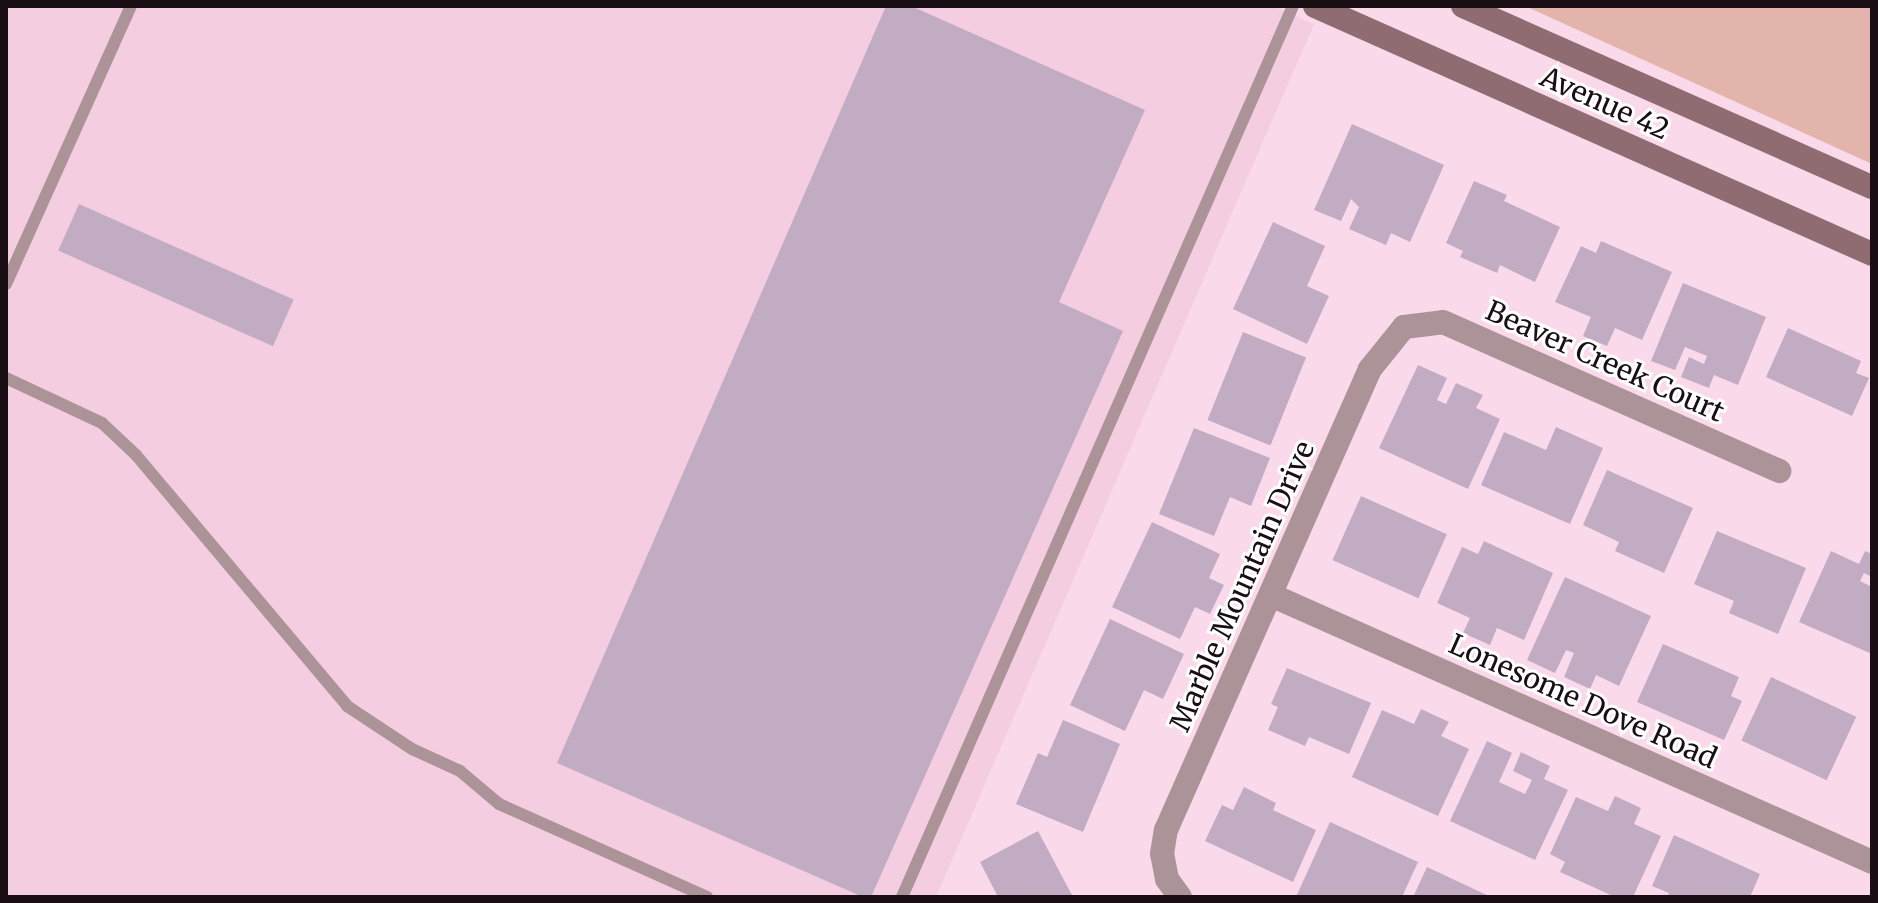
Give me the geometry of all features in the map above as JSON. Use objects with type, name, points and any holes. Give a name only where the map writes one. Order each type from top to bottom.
[{"type":"street","name":"Avenue 42","points":[[1315,6],[1872,254]]},
{"type":"street","name":"Avenue 42","points":[[1463,6],[1872,187]]},
{"type":"street","name":"Beaver Creek Court","points":[[1404,327],[1443,322],[1780,471]]},
{"type":"street","name":"Marble Mountain Drive","points":[[1174,888],[1162,854],[1166,830],[1370,369],[1404,327]]},
{"type":"street","name":"Lonesome Dove Road","points":[[1271,595],[1872,862]]},
{"type":"lane","points":[[6,284],[131,6]]},
{"type":"lane","points":[[902,897],[1293,6]]},
{"type":"lane","points":[[6,378],[102,423],[136,455],[347,706],[412,749],[460,771],[499,804],[707,897]]},
{"type":"shaded area","points":[[6,6],[1273,6],[1314,24],[936,897],[6,897]]},
{"type":"shaded area","points":[[1525,6],[1872,6],[1872,164]]},
{"type":"building","points":[[886,6],[911,6],[1145,110],[1059,302],[1123,331],[871,897],[863,897],[557,763]]},
{"type":"building","points":[[1352,124],[1444,165],[1410,242],[1391,233],[1386,245],[1349,229],[1359,207],[1351,199],[1341,221],[1314,210]]},
{"type":"building","points":[[1474,181],[1507,195],[1504,201],[1560,227],[1535,282],[1500,265],[1497,273],[1460,257],[1463,251],[1446,243]]},
{"type":"building","points":[[79,204],[294,300],[273,346],[58,251]]},
{"type":"building","points":[[1273,222],[1325,246],[1307,286],[1329,296],[1307,344],[1233,309]]},
{"type":"building","points":[[1601,241],[1672,272],[1642,340],[1615,328],[1607,346],[1583,336],[1591,317],[1555,302],[1581,246],[1596,253]]},
{"type":"building","points":[[1683,283],[1766,317],[1738,385],[1714,375],[1709,388],[1681,377],[1689,357],[1704,364],[1707,356],[1685,347],[1675,370],[1651,361]]},
{"type":"building","points":[[1788,328],[1861,361],[1856,373],[1869,378],[1852,416],[1766,377]]},
{"type":"building","points":[[1243,332],[1306,357],[1270,446],[1207,420]]},
{"type":"building","points":[[1418,365],[1447,378],[1437,400],[1446,404],[1456,383],[1483,395],[1476,408],[1500,419],[1468,489],[1379,448]]},
{"type":"building","points":[[1556,427],[1603,448],[1570,524],[1481,485],[1504,432],[1546,450]]},
{"type":"building","points":[[1194,428],[1270,458],[1251,506],[1230,497],[1214,536],[1159,514]]},
{"type":"building","points":[[1607,470],[1693,508],[1664,573],[1615,551],[1619,542],[1583,525]]},
{"type":"building","points":[[1361,496],[1447,534],[1418,598],[1333,560]]},
{"type":"building","points":[[1152,522],[1220,554],[1209,578],[1224,585],[1210,614],[1195,607],[1180,639],[1112,607]]},
{"type":"building","points":[[1717,531],[1806,568],[1778,634],[1729,613],[1734,601],[1694,584]]},
{"type":"building","points":[[1484,541],[1553,573],[1524,640],[1497,628],[1490,645],[1463,633],[1470,618],[1437,603],[1462,547],[1478,554]]},
{"type":"building","points":[[1831,551],[1859,564],[1865,551],[1872,554],[1872,577],[1864,573],[1860,581],[1872,587],[1872,654],[1799,622]]},
{"type":"building","points":[[1565,577],[1651,616],[1619,686],[1596,675],[1590,689],[1564,677],[1574,653],[1566,650],[1555,673],[1527,660]]},
{"type":"building","points":[[1110,619],[1184,654],[1163,699],[1144,690],[1125,731],[1070,705]]},
{"type":"building","points":[[1663,644],[1739,677],[1731,696],[1742,701],[1724,740],[1637,702]]},
{"type":"building","points":[[1287,668],[1371,703],[1349,754],[1309,737],[1305,746],[1268,730],[1278,707],[1271,704]]},
{"type":"building","points":[[1771,677],[1856,717],[1827,780],[1741,740]]},
{"type":"building","points":[[1421,709],[1449,722],[1441,736],[1469,749],[1438,816],[1352,777],[1382,710],[1414,724]]},
{"type":"building","points":[[1063,720],[1120,744],[1083,832],[1016,804],[1038,753],[1047,757]]},
{"type":"building","points":[[1487,741],[1512,753],[1499,782],[1525,794],[1532,780],[1513,771],[1521,752],[1550,766],[1544,779],[1568,790],[1535,860],[1450,821]]},
{"type":"building","points":[[1244,787],[1276,803],[1273,810],[1316,830],[1293,882],[1205,841],[1222,805],[1233,810]]},
{"type":"building","points":[[1615,796],[1641,808],[1634,824],[1661,836],[1633,897],[1615,897],[1560,872],[1565,862],[1550,854],[1576,797],[1608,811]]},
{"type":"building","points":[[1330,822],[1418,862],[1402,897],[1296,897]]},
{"type":"building","points":[[1038,831],[1073,897],[998,897],[980,862]]},
{"type":"building","points":[[1674,835],[1760,874],[1750,897],[1667,897],[1669,893],[1652,886]]},
{"type":"building","points":[[1427,867],[1491,897],[1413,897]]}]
